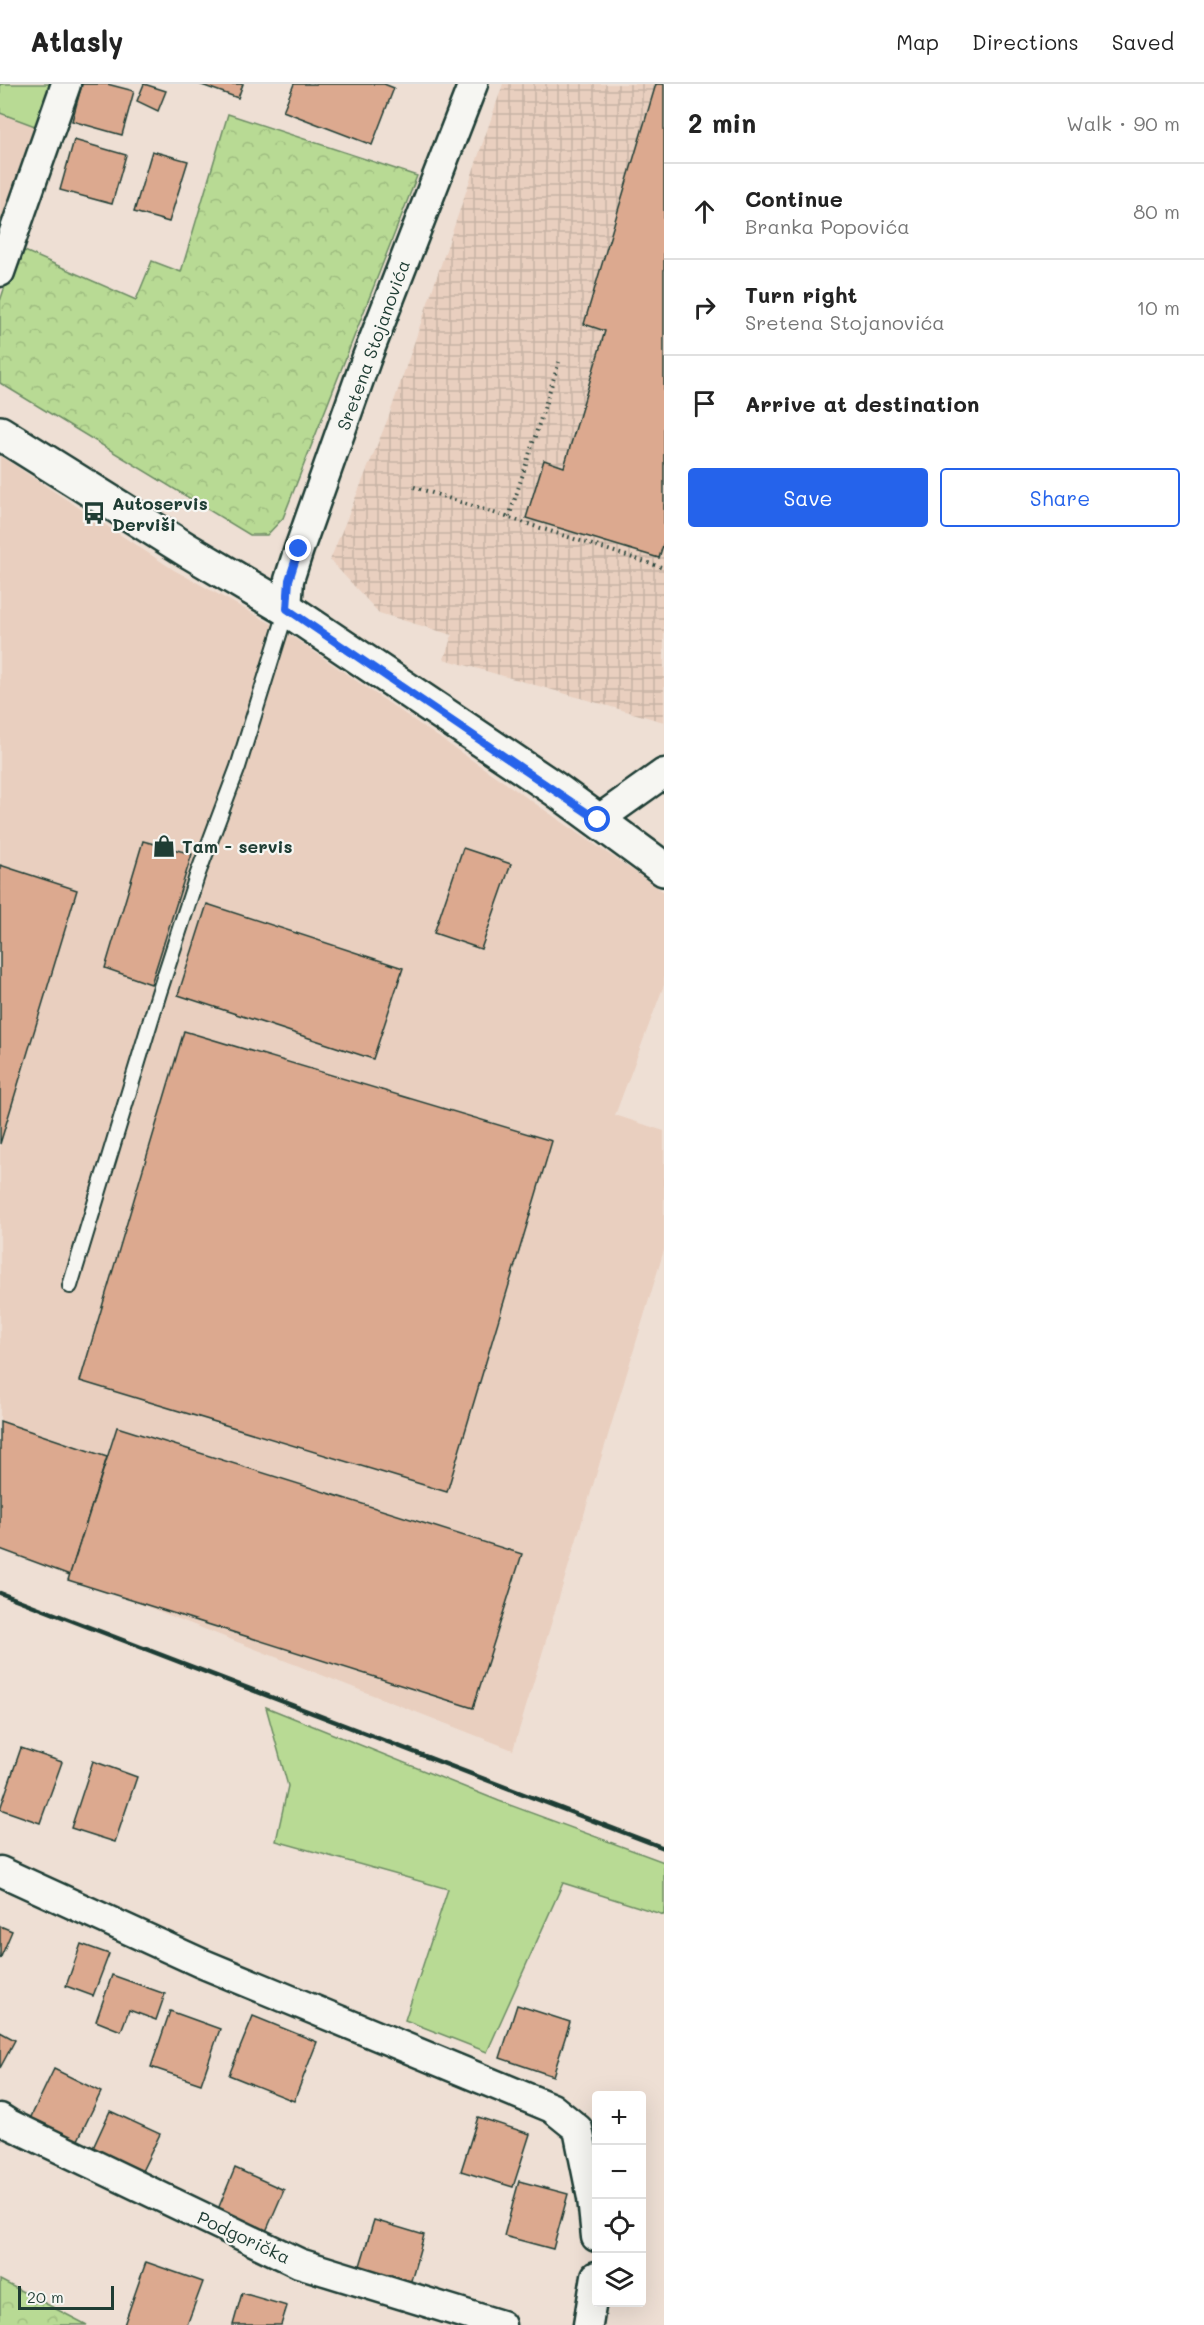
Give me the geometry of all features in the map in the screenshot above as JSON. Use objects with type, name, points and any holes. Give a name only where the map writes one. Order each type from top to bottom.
[{"type":"main road","points":[[0,434],[287,609],[598,820],[664,869]]},
{"type":"street","points":[[0,272],[66,84]]},
{"type":"street","name":"Sretena Stojanovića","points":[[287,609],[289,580],[307,526],[367,357],[472,84]]},
{"type":"street","points":[[598,820],[664,773]]},
{"type":"street","points":[[0,1871],[201,1963],[552,2108],[578,2129],[592,2199]]},
{"type":"street","name":"Podgorička","points":[[0,2118],[85,2162],[298,2263],[501,2325]]},
{"type":"street","points":[[588,2325],[592,2303]]},
{"type":"lane","points":[[70,1286],[159,993],[197,876],[238,767],[287,609]]},
{"type":"path","points":[[509,517],[559,362]]},
{"type":"path","points":[[414,487],[664,568]]},
{"type":"shaded area","points":[[503,84],[664,84],[664,722],[444,659],[452,635],[379,613],[330,560],[389,416]]},
{"type":"shaded area","points":[[0,113],[43,129],[0,246]]},
{"type":"shaded area","points":[[0,456],[174,570],[281,629],[664,892],[664,985],[615,1115],[664,1131],[664,1250],[513,1750],[0,1549]]},
{"type":"green space","points":[[0,84],[61,84],[43,129],[0,113]]},
{"type":"green space","points":[[228,114],[417,176],[283,518],[267,535],[250,535],[0,383],[0,301],[18,248],[136,300],[152,261],[181,272]]},
{"type":"green space","points":[[266,1707],[499,1801],[664,1862],[664,1915],[563,1883],[487,2052],[405,2020],[448,1889],[276,1841],[288,1786]]},
{"type":"green space","points":[[0,2280],[87,2325],[0,2325]]},
{"type":"building","points":[[82,84],[107,84],[134,91],[122,135],[72,121]]},
{"type":"building","points":[[144,84],[166,91],[158,111],[137,101]]},
{"type":"building","points":[[199,84],[243,84],[238,98]]},
{"type":"building","points":[[294,84],[384,84],[394,88],[372,145],[283,111]]},
{"type":"building","points":[[656,84],[664,84],[664,542],[659,558],[526,518],[544,460],[564,467],[605,331],[584,324]]},
{"type":"building","points":[[74,140],[126,155],[112,204],[60,190]]},
{"type":"building","points":[[152,151],[188,161],[169,222],[134,212]]},
{"type":"building","points":[[143,841],[192,854],[151,984],[105,968]]},
{"type":"building","points":[[463,848],[511,864],[481,949],[434,933]]},
{"type":"building","points":[[0,865],[77,890],[0,1144]]},
{"type":"building","points":[[207,904],[403,968],[373,1059],[178,995]]},
{"type":"building","points":[[184,1031],[552,1141],[447,1492],[80,1381]]},
{"type":"building","points":[[0,1421],[107,1457],[70,1575],[0,1549]]},
{"type":"building","points":[[117,1427],[522,1554],[473,1708],[68,1580]]},
{"type":"building","points":[[21,1748],[62,1762],[40,1823],[0,1809]]},
{"type":"building","points":[[93,1761],[137,1777],[115,1842],[71,1828]]},
{"type":"building","points":[[0,1926],[12,1931],[0,1959]]},
{"type":"building","points":[[81,1944],[109,1954],[93,1996],[66,1986]]},
{"type":"building","points":[[112,1975],[165,1994],[156,2020],[129,2010],[121,2031],[96,2021]]},
{"type":"building","points":[[517,2005],[570,2022],[553,2076],[500,2058]]},
{"type":"building","points":[[170,2011],[220,2029],[201,2084],[151,2067]]},
{"type":"building","points":[[253,2016],[317,2042],[294,2101],[229,2075]]},
{"type":"building","points":[[0,2032],[15,2040],[0,2068]]},
{"type":"building","points":[[54,2069],[101,2092],[76,2144],[29,2121]]},
{"type":"building","points":[[110,2111],[160,2134],[142,2171],[93,2148]]},
{"type":"building","points":[[478,2117],[530,2134],[513,2187],[461,2171]]},
{"type":"building","points":[[235,2168],[284,2190],[264,2236],[216,2214]]},
{"type":"building","points":[[519,2181],[568,2194],[553,2249],[504,2236]]},
{"type":"building","points":[[374,2220],[424,2235],[410,2284],[359,2269]]},
{"type":"building","points":[[146,2262],[203,2282],[187,2325],[124,2325]]},
{"type":"building","points":[[242,2293],[287,2306],[281,2325],[233,2325]]},
{"type":"railway","points":[[0,1593],[664,1848]]},
{"type":"place","name":"Autoservis Derviši","points":[[94,513]]},
{"type":"place","name":"Tam - servis","points":[[164,846]]},
{"type":"route","points":[[299,549],[289,580],[287,609],[598,820]]}]
